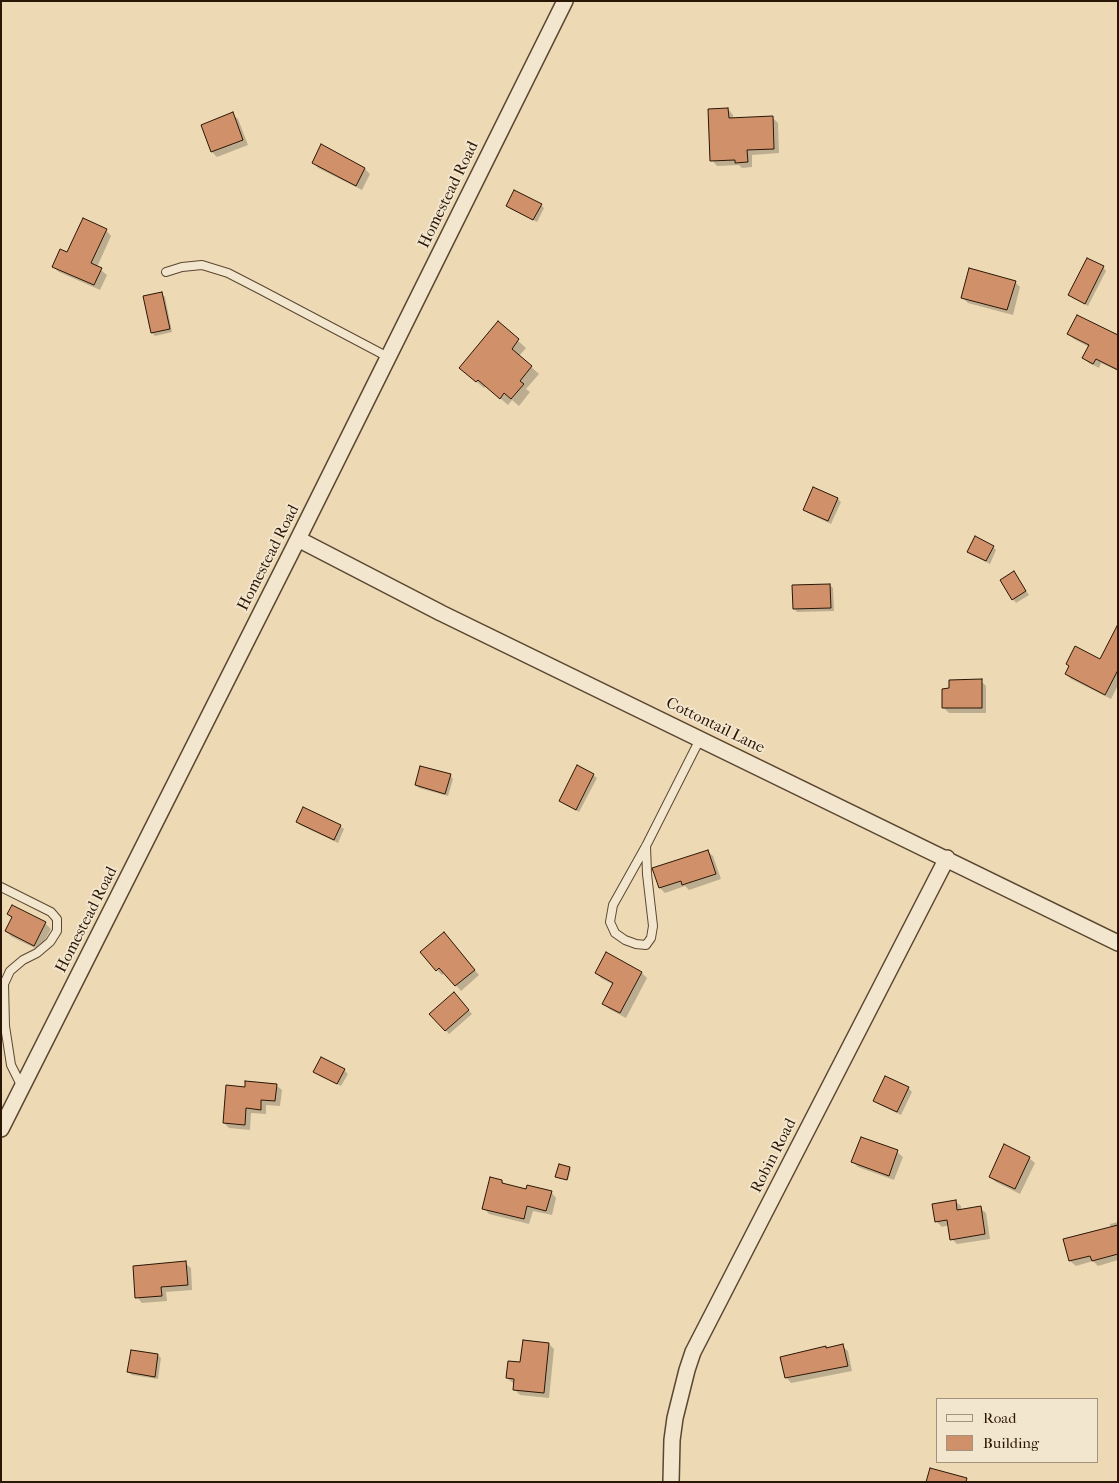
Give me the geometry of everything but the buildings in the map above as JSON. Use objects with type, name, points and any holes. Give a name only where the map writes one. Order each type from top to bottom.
[{"type":"street","name":"Homestead Road","points":[[1,1129],[298,539],[565,1]]},
{"type":"street","name":"Cottontail Lane","points":[[298,539],[441,612],[1118,943]]},
{"type":"street","name":"Robin Road","points":[[671,1482],[672,1440],[686,1370],[947,858]]},
{"type":"lane","points":[[166,272],[182,267],[202,265],[228,273],[388,357]]},
{"type":"lane","points":[[646,846],[653,926],[651,938],[646,945],[625,940],[615,933],[610,922],[613,905],[646,846],[700,739]]},
{"type":"lane","points":[[1,887],[51,912],[57,919],[57,931],[50,942],[38,953],[23,960],[10,970],[4,984],[5,1026],[11,1065],[22,1087]]}]
